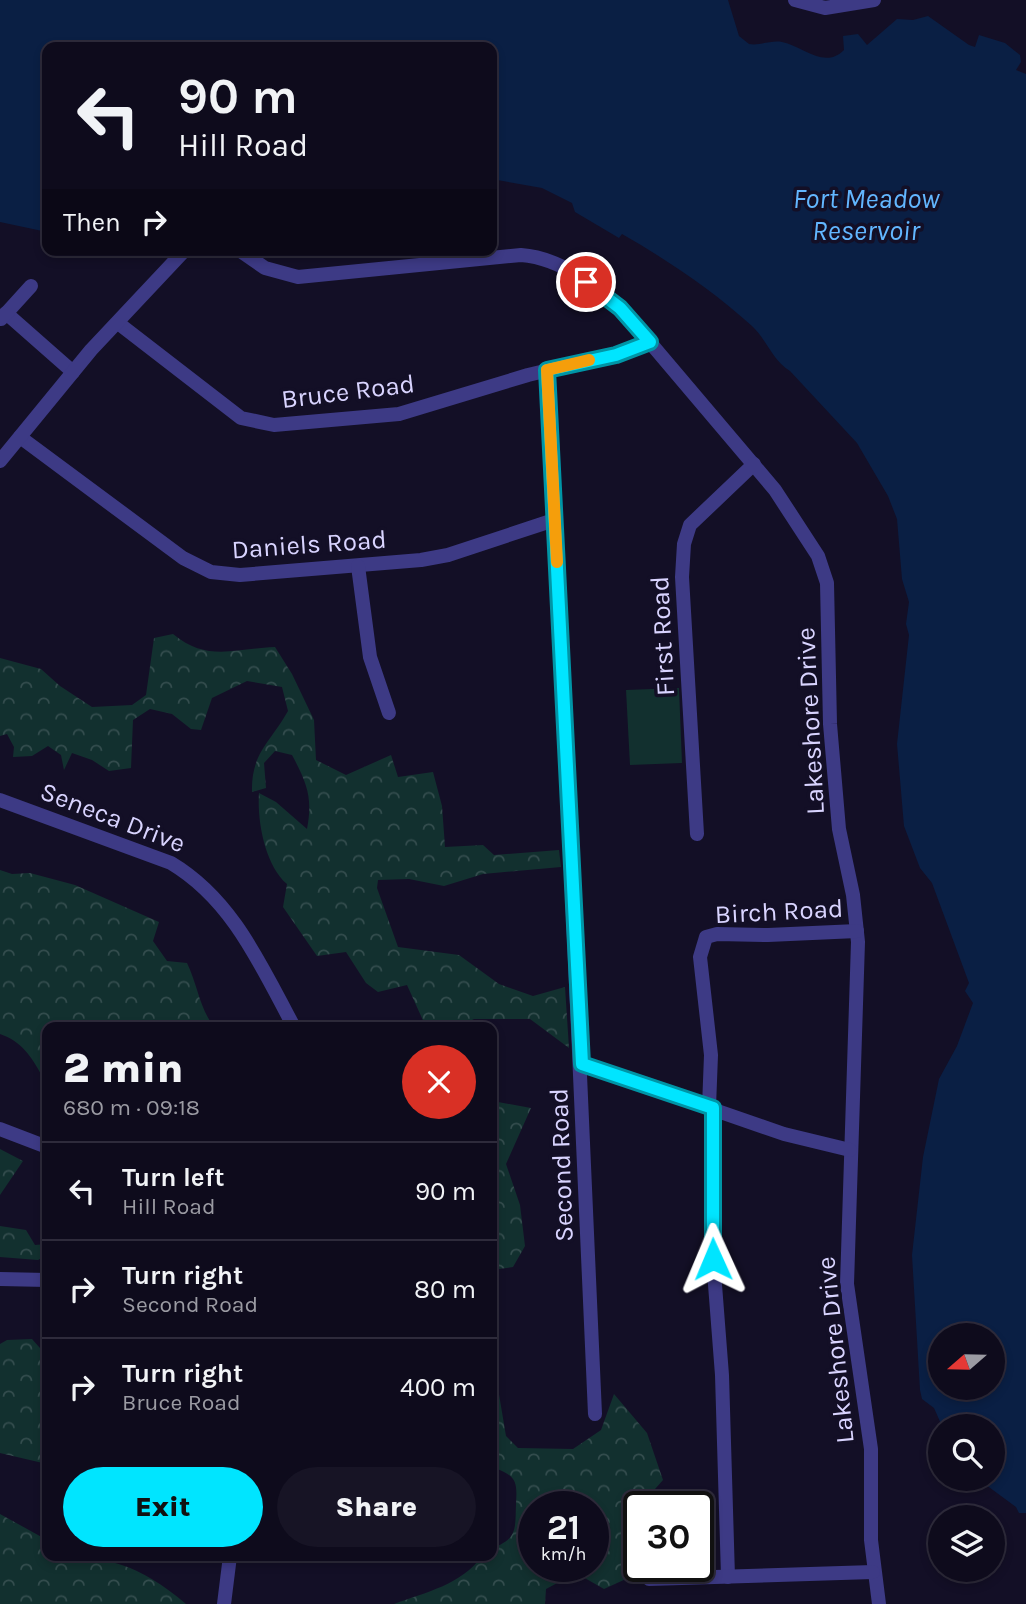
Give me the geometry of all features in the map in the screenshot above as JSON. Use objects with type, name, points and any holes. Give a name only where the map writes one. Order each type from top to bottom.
[{"type":"street","points":[[795,0],[825,8],[874,0]]},
{"type":"street","points":[[0,461],[73,372],[179,256]]},
{"type":"street","name":"Lakeshore Drive","points":[[249,256],[275,272],[298,277],[534,256],[574,273],[611,299],[650,342],[754,464],[799,524],[818,556],[827,583],[830,724],[839,829],[857,931],[848,1284],[871,1449],[873,1572],[880,1604]]},
{"type":"street","points":[[31,286],[3,316],[73,372]]},
{"type":"street","name":"Bruce Road","points":[[118,323],[230,411],[261,424],[312,424],[399,414],[547,370],[616,355],[650,342]]},
{"type":"street","name":"Second Road","points":[[547,370],[582,1064],[596,1413]]},
{"type":"street","name":"Daniels Road","points":[[20,438],[183,558],[211,572],[240,575],[358,566],[449,555],[554,520]]},
{"type":"street","name":"First Road","points":[[697,834],[682,577],[684,544],[696,517],[754,464]]},
{"type":"street","points":[[358,566],[370,657],[389,713]]},
{"type":"street","name":"Seneca Drive","points":[[0,800],[171,863],[196,878],[244,935],[291,1022]]},
{"type":"street","name":"Birch Road","points":[[711,1107],[711,1055],[700,957],[706,937],[717,934],[857,931]]},
{"type":"street","points":[[582,1064],[800,1139],[850,1150]]},
{"type":"street","points":[[711,1107],[713,1259],[723,1375],[728,1577]]},
{"type":"street","points":[[0,1129],[42,1145]]},
{"type":"street","points":[[0,1279],[42,1280]]},
{"type":"street","points":[[224,1604],[229,1561]]},
{"type":"street","points":[[714,1577],[873,1572]]},
{"type":"green space","points":[[173,634],[197,648],[221,652],[275,647],[292,674],[314,720],[316,760],[346,775],[391,755],[398,777],[433,772],[442,806],[445,847],[483,845],[494,855],[559,850],[561,867],[483,874],[444,886],[409,879],[378,880],[377,888],[398,947],[459,955],[499,984],[533,996],[565,987],[569,1048],[530,1019],[424,1022],[407,985],[378,992],[366,983],[346,952],[317,956],[283,907],[287,884],[279,876],[268,854],[259,816],[259,793],[276,802],[307,829],[309,799],[302,774],[292,755],[275,751],[264,763],[266,788],[252,792],[258,758],[288,711],[282,687],[247,681],[212,698],[201,730],[191,729],[172,714],[150,709],[133,720],[131,768],[109,771],[92,760],[72,753],[64,770],[61,755],[48,746],[32,756],[13,757],[14,747],[7,734],[0,736],[0,658],[41,669],[60,686],[92,707],[132,705],[146,695],[154,638]]},
{"type":"green space","points":[[679,688],[682,763],[630,765],[626,690]]},
{"type":"green space","points":[[0,870],[12,874],[30,873],[75,885],[159,922],[153,941],[167,961],[187,963],[211,1022],[42,1022],[42,1076],[25,1050],[0,1034]]},
{"type":"green space","points":[[497,1101],[531,1108],[506,1164],[520,1205],[525,1246],[513,1267],[497,1269]]},
{"type":"green space","points":[[0,1149],[23,1161],[0,1195]]},
{"type":"green space","points":[[0,1226],[26,1230],[35,1245],[42,1244],[42,1258],[38,1260],[0,1257]]},
{"type":"green space","points":[[32,1339],[42,1350],[42,1463],[0,1453],[0,1344],[7,1340]]},
{"type":"green space","points":[[497,1383],[506,1436],[518,1448],[573,1449],[601,1430],[614,1394],[647,1433],[663,1480],[653,1491],[623,1491],[623,1580],[604,1589],[592,1582],[609,1582],[609,1491],[518,1491],[518,1582],[559,1582],[546,1589],[545,1604],[394,1604],[453,1581],[478,1561],[497,1561],[497,1546],[507,1541],[513,1532],[516,1486],[512,1477],[497,1469]]},
{"type":"green space","points":[[0,1514],[42,1537],[42,1561],[105,1561],[122,1565],[153,1580],[186,1604],[0,1604]]},
{"type":"water","name":"Fort Meadow Reservoir","points":[[0,0],[728,0],[739,36],[749,44],[782,42],[813,55],[829,58],[844,50],[843,36],[858,34],[867,45],[897,19],[913,20],[928,16],[969,45],[975,47],[979,35],[1005,43],[1020,55],[1021,62],[1016,70],[1026,74],[1026,1513],[1019,1513],[1016,1507],[994,1491],[1005,1491],[1005,1414],[937,1414],[934,1408],[922,1399],[920,1390],[912,1255],[923,1157],[939,1079],[957,1046],[973,1003],[965,991],[969,983],[932,883],[920,868],[904,826],[897,744],[909,635],[906,624],[909,602],[902,579],[897,519],[888,496],[857,443],[779,361],[752,326],[706,288],[622,234],[619,238],[575,212],[572,203],[542,188],[497,180],[497,42],[42,42],[42,231],[0,222]]},
{"type":"slow traffic","points":[[557,562],[547,370],[589,360]]},
{"type":"route","points":[[586,282],[611,299],[650,342],[616,355],[547,370],[582,1064],[713,1108],[713,1259]]}]
